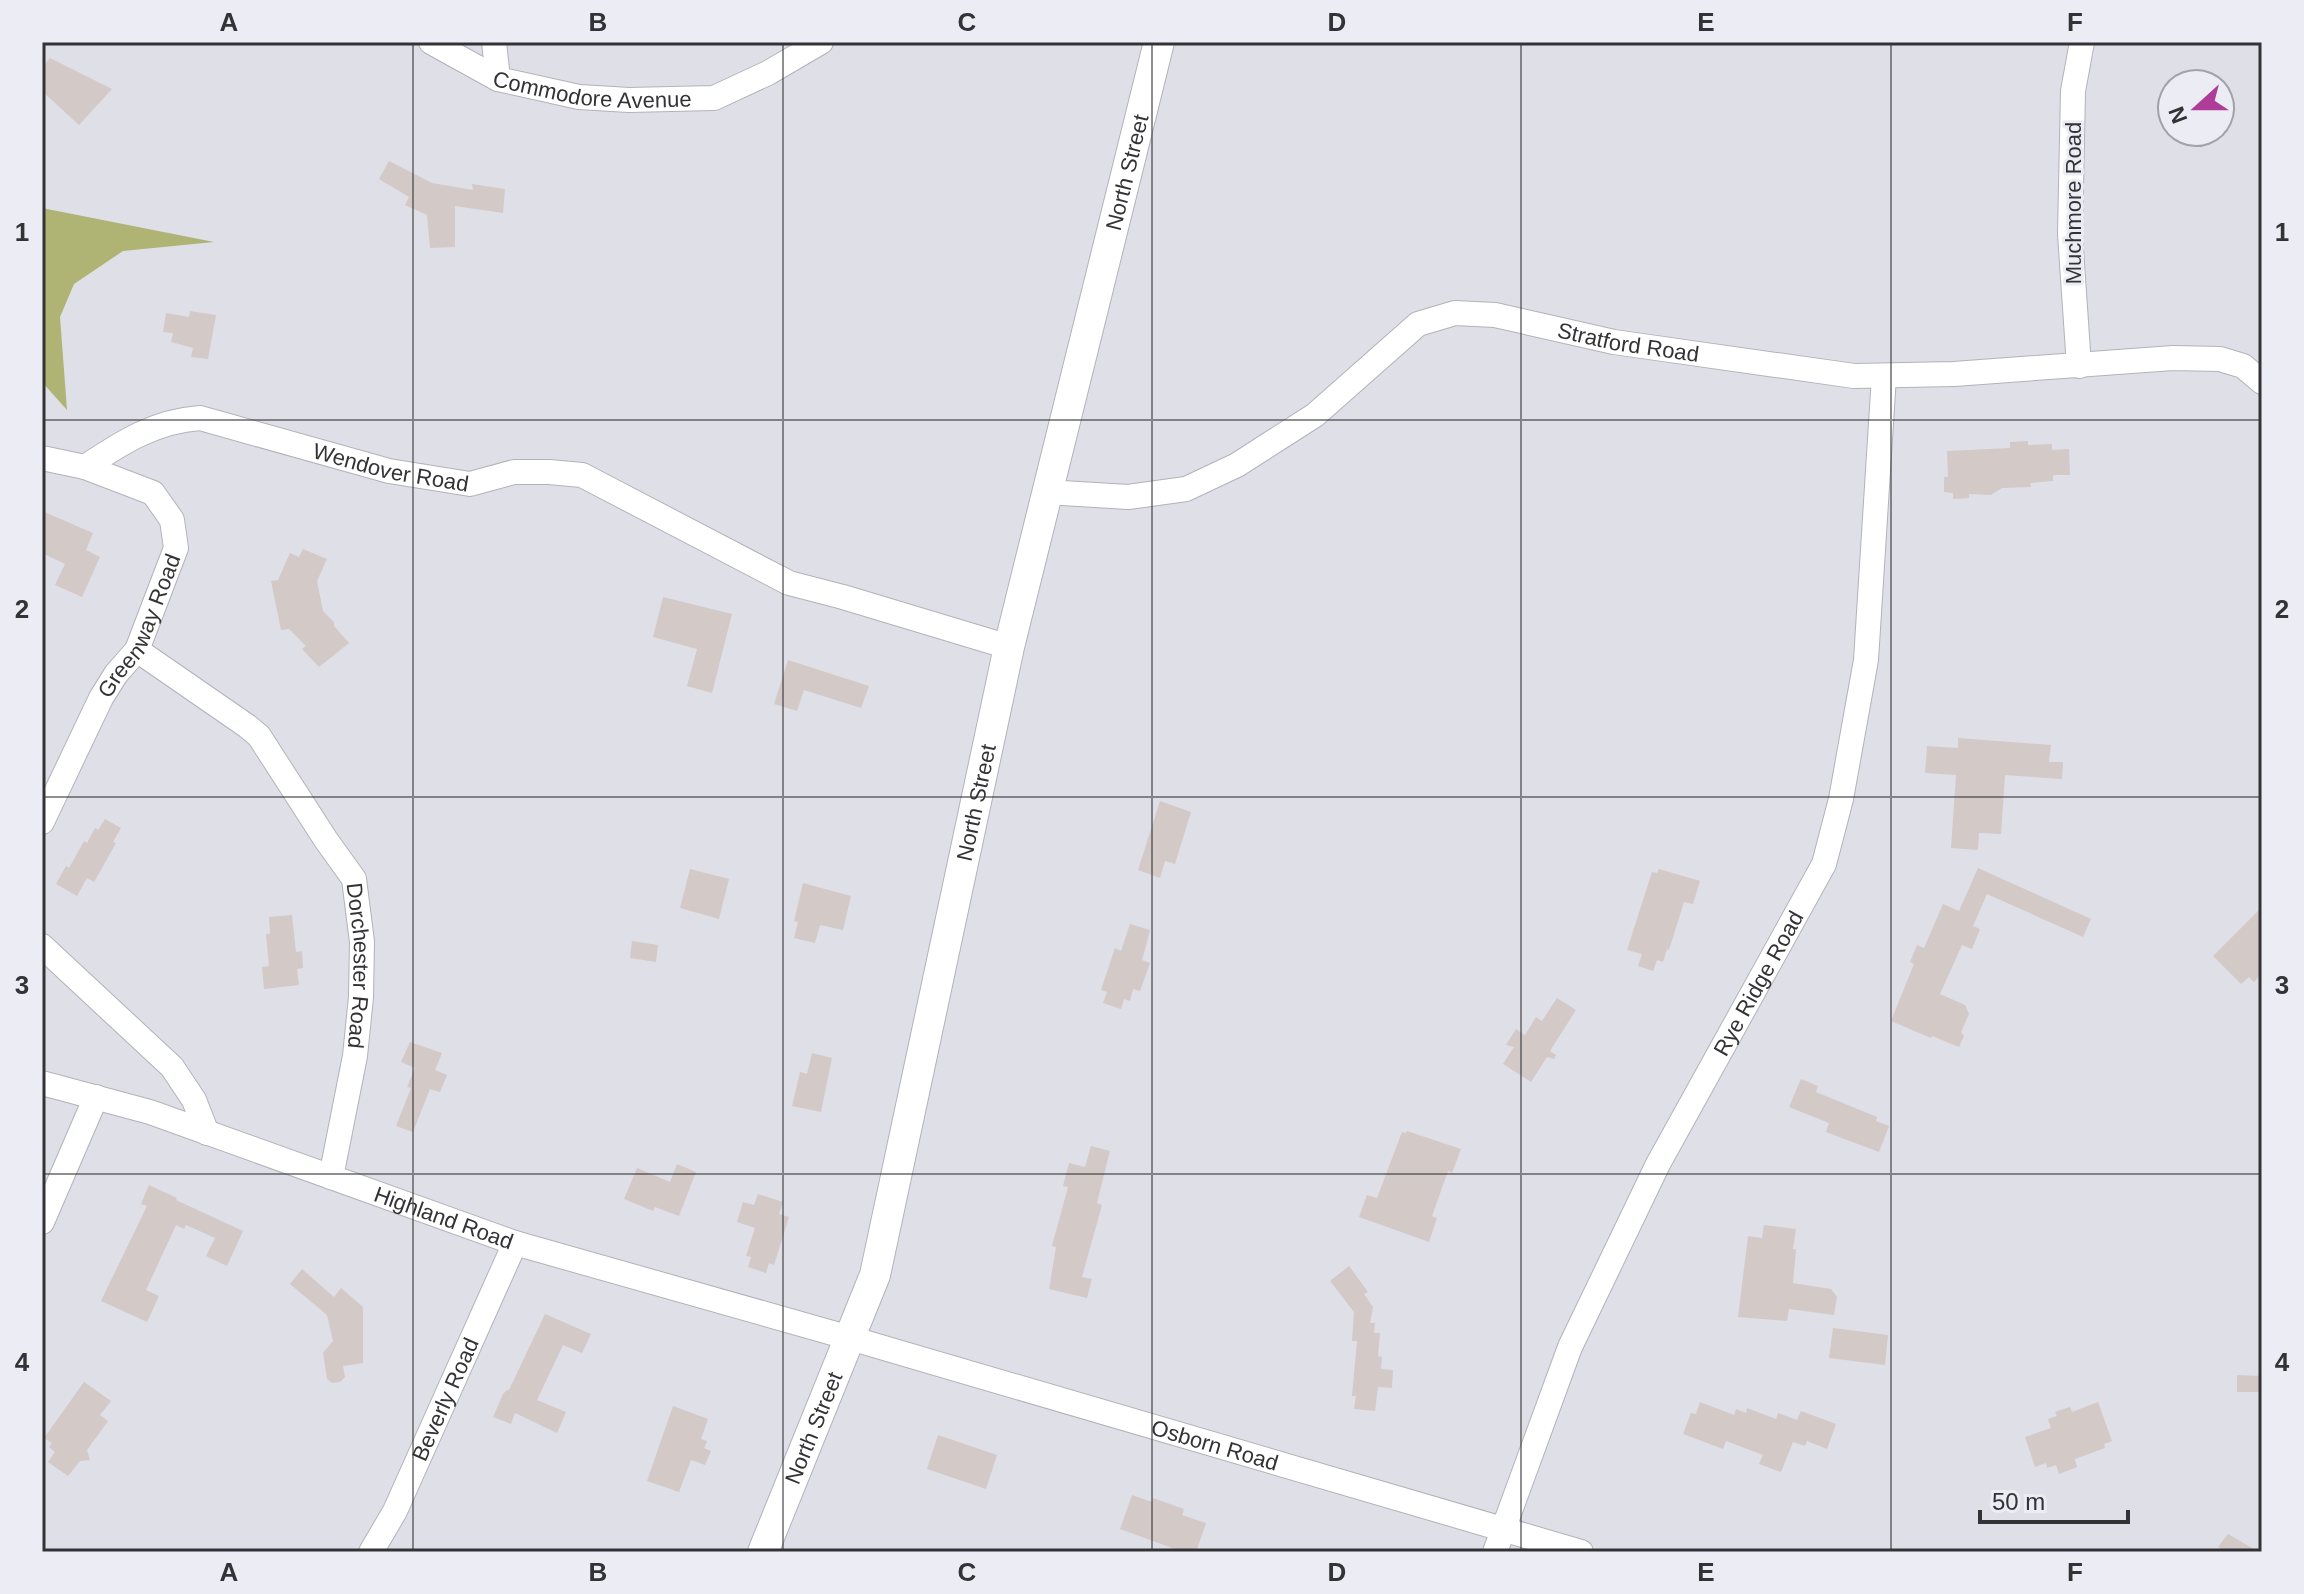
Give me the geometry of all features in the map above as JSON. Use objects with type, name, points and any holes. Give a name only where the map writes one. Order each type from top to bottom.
[{"type":"main road","name":"North Street","points":[[763,1552],[875,1275],[1009,647],[1159,42]]},
{"type":"street","name":"Commodore Avenue","points":[[431,42],[498,79],[579,97],[629,100],[714,98],[768,73],[821,42]]},
{"type":"street","points":[[494,42],[498,79]]},
{"type":"street","name":"Muchmore Road","points":[[2079,366],[2070,234],[2073,91],[2082,42]]},
{"type":"street","name":"Stratford Road","points":[[1046,492],[1128,497],[1186,489],[1237,465],[1315,415],[1418,324],[1455,313],[1495,315],[1614,342],[1854,376],[1954,374],[2173,358],[2220,359],[2243,366],[2262,382]]},
{"type":"street","name":"Rye Ridge Road","points":[[1499,1541],[1570,1347],[1658,1164],[1824,864],[1841,799],[1866,660],[1884,376]]},
{"type":"street","name":"Wendover Road","points":[[85,467],[127,439],[153,427],[179,419],[200,418],[389,471],[470,484],[514,472],[582,475],[789,583],[1009,647]]},
{"type":"street","points":[[42,458],[85,467]]},
{"type":"street","name":"Greenway Road","points":[[42,822],[101,698],[137,650],[176,548],[172,520],[156,490],[85,467]]},
{"type":"street","name":"Dorchester Road","points":[[137,650],[259,736],[354,879],[362,942],[361,997],[355,1056],[331,1177]]},
{"type":"street","points":[[42,946],[172,1067],[194,1100],[207,1133]]},
{"type":"street","name":"Highland Road","points":[[42,1083],[150,1112],[515,1243],[850,1338]]},
{"type":"street","points":[[42,1222],[96,1097]]},
{"type":"street","name":"Beverly Road","points":[[371,1552],[395,1511],[515,1243]]},
{"type":"street","name":"Osborn Road","points":[[850,1338],[1499,1541],[1581,1552]]},
{"type":"green space","points":[[42,208],[214,242],[123,251],[74,284],[60,317],[67,410],[42,382]]},
{"type":"building","points":[[50,58],[112,89],[79,125],[42,91],[42,67]]},
{"type":"building","points":[[389,161],[432,183],[473,190],[472,184],[505,189],[503,213],[455,206],[455,247],[430,248],[427,215],[405,205],[409,197],[379,179]]},
{"type":"building","points":[[190,311],[216,315],[208,359],[191,357],[193,348],[171,342],[173,333],[163,332],[166,313],[189,317]]},
{"type":"building","points":[[2028,441],[2028,445],[2052,444],[2052,450],[2069,449],[2070,475],[2053,475],[2053,481],[2030,483],[2031,487],[2002,488],[1991,495],[1969,494],[1969,498],[1953,499],[1953,493],[1944,492],[1944,477],[1948,477],[1947,451],[2010,448],[2010,442]]},
{"type":"building","points":[[42,511],[93,533],[86,550],[100,557],[82,597],[55,585],[65,564],[42,553]]},
{"type":"building","points":[[303,549],[327,559],[317,581],[323,611],[349,643],[319,667],[302,649],[306,646],[289,629],[281,630],[271,581],[278,580],[290,553],[299,557]]},
{"type":"building","points":[[663,597],[732,614],[712,693],[687,686],[697,649],[653,637]]},
{"type":"building","points":[[788,660],[869,686],[861,708],[804,690],[797,711],[774,704]]},
{"type":"building","points":[[1958,738],[2051,745],[2049,762],[2063,762],[2062,779],[2005,775],[2001,834],[1979,833],[1978,850],[1951,848],[1956,775],[1925,773],[1927,746],[1958,748]]},
{"type":"building","points":[[1160,801],[1191,812],[1175,864],[1165,861],[1160,878],[1138,870]]},
{"type":"building","points":[[105,819],[121,828],[113,842],[116,843],[94,882],[87,878],[77,896],[56,884],[84,841],[87,843],[95,828],[98,830]]},
{"type":"building","points":[[1978,868],[2091,919],[2083,937],[1987,894],[1973,926],[1980,929],[1972,949],[1962,945],[1940,994],[1965,1005],[1969,1014],[1961,1032],[1964,1036],[1959,1047],[1891,1021],[1914,964],[1910,962],[1917,945],[1924,948],[1943,904],[1959,911]]},
{"type":"building","points":[[690,869],[729,879],[719,919],[680,908]]},
{"type":"building","points":[[1659,869],[1700,881],[1693,904],[1684,902],[1663,962],[1657,960],[1653,971],[1638,966],[1642,954],[1627,950],[1652,872],[1657,873]]},
{"type":"building","points":[[803,883],[851,896],[843,930],[820,925],[815,943],[794,938],[798,922],[794,921]]},
{"type":"building","points":[[2262,907],[2262,973],[2254,982],[2249,977],[2241,984],[2213,956]]},
{"type":"building","points":[[292,915],[296,952],[302,951],[303,968],[297,969],[299,985],[264,989],[262,967],[269,966],[266,934],[270,934],[269,917]]},
{"type":"building","points":[[1130,924],[1150,930],[1142,960],[1150,963],[1140,991],[1133,989],[1130,1001],[1124,999],[1121,1009],[1103,1003],[1107,992],[1101,990],[1115,948],[1121,951]]},
{"type":"building","points":[[632,941],[658,945],[656,962],[630,958]]},
{"type":"building","points":[[1557,998],[1576,1010],[1550,1051],[1556,1055],[1554,1059],[1547,1057],[1531,1082],[1503,1064],[1514,1047],[1506,1045],[1516,1029],[1525,1035],[1536,1017],[1542,1021]]},
{"type":"building","points":[[410,1042],[442,1053],[435,1070],[447,1075],[440,1092],[430,1089],[413,1132],[396,1126],[411,1088],[407,1087],[415,1068],[401,1062]]},
{"type":"building","points":[[812,1053],[832,1058],[821,1112],[792,1106],[800,1072],[807,1074]]},
{"type":"building","points":[[1801,1079],[1818,1086],[1816,1092],[1877,1117],[1876,1121],[1889,1126],[1879,1152],[1826,1132],[1829,1123],[1789,1107]]},
{"type":"building","points":[[1402,1132],[1461,1149],[1452,1173],[1448,1171],[1432,1216],[1437,1218],[1429,1242],[1359,1217],[1367,1195],[1377,1198]]},
{"type":"building","points":[[1091,1146],[1110,1151],[1097,1203],[1102,1205],[1082,1277],[1092,1279],[1087,1298],[1049,1289],[1056,1247],[1052,1246],[1068,1187],[1063,1186],[1069,1163],[1085,1167]]},
{"type":"building","points":[[677,1164],[696,1172],[679,1216],[655,1207],[653,1211],[624,1199],[637,1168],[670,1182]]},
{"type":"building","points":[[149,1185],[243,1231],[227,1266],[206,1256],[215,1238],[186,1225],[184,1229],[176,1225],[146,1290],[159,1296],[147,1322],[101,1301],[147,1206],[141,1204]]},
{"type":"building","points":[[758,1194],[783,1202],[779,1214],[789,1217],[774,1265],[769,1263],[766,1273],[748,1267],[751,1257],[746,1256],[755,1228],[737,1222],[743,1202],[754,1205]]},
{"type":"building","points":[[1764,1225],[1796,1229],[1793,1283],[1831,1289],[1837,1297],[1834,1315],[1789,1309],[1787,1321],[1738,1317],[1748,1236],[1762,1238]]},
{"type":"building","points":[[1349,1266],[1368,1292],[1364,1294],[1373,1307],[1370,1323],[1375,1323],[1374,1333],[1380,1333],[1378,1356],[1382,1357],[1381,1369],[1393,1370],[1392,1388],[1378,1387],[1375,1411],[1354,1409],[1356,1396],[1352,1396],[1357,1341],[1352,1341],[1354,1312],[1330,1281]]},
{"type":"building","points":[[302,1269],[334,1297],[341,1288],[363,1307],[363,1363],[343,1366],[345,1377],[340,1382],[332,1383],[327,1379],[323,1353],[333,1341],[327,1315],[290,1284]]},
{"type":"building","points":[[545,1314],[591,1334],[582,1353],[563,1345],[537,1400],[566,1412],[557,1433],[515,1413],[511,1424],[493,1417]]},
{"type":"building","points":[[1833,1328],[1888,1335],[1885,1365],[1829,1358]]},
{"type":"building","points":[[2237,1375],[2262,1376],[2262,1392],[2237,1392]]},
{"type":"building","points":[[84,1382],[111,1401],[100,1415],[108,1421],[87,1450],[90,1460],[80,1461],[68,1476],[48,1462],[55,1452],[49,1447],[52,1443],[44,1438]]},
{"type":"building","points":[[1700,1402],[1734,1415],[1736,1409],[1746,1413],[1747,1408],[1776,1419],[1778,1413],[1797,1420],[1801,1411],[1836,1424],[1827,1449],[1807,1441],[1805,1446],[1793,1442],[1781,1472],[1759,1464],[1763,1455],[1726,1441],[1723,1449],[1683,1434],[1691,1413],[1696,1414]]},
{"type":"building","points":[[2098,1402],[2112,1441],[2104,1444],[2105,1448],[2075,1459],[2077,1467],[2059,1474],[2056,1465],[2047,1468],[2046,1463],[2035,1467],[2025,1437],[2051,1428],[2048,1419],[2057,1416],[2055,1412],[2070,1407],[2072,1412]]},
{"type":"building","points":[[673,1406],[708,1419],[701,1439],[707,1441],[704,1448],[711,1451],[705,1465],[691,1460],[679,1492],[647,1481]]},
{"type":"building","points":[[938,1435],[997,1455],[986,1489],[927,1469]]},
{"type":"building","points":[[1132,1495],[1152,1502],[1153,1498],[1184,1509],[1182,1515],[1206,1523],[1196,1552],[1183,1552],[1120,1529]]},
{"type":"building","points":[[2228,1534],[2259,1552],[2227,1552],[2218,1547]]}]
